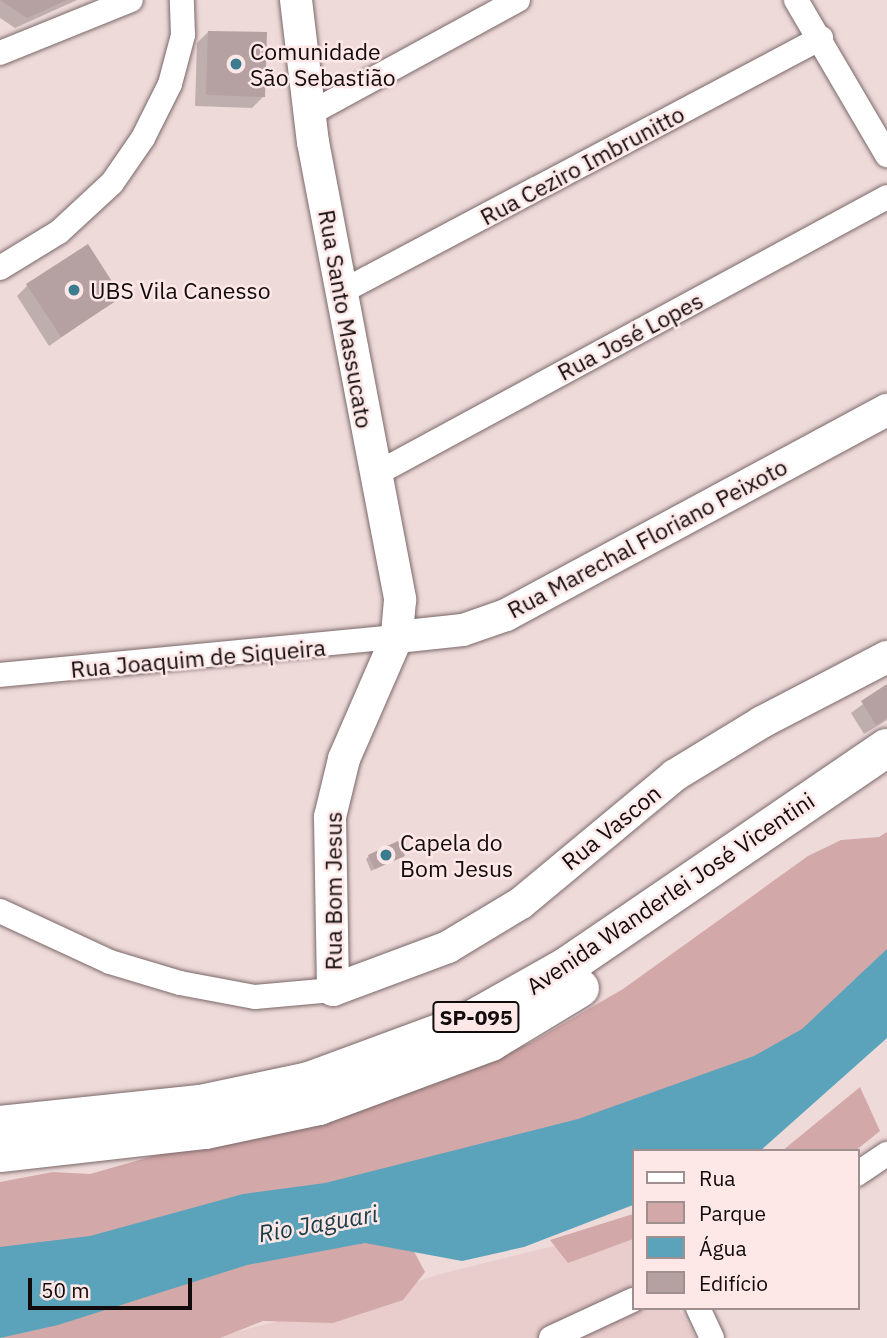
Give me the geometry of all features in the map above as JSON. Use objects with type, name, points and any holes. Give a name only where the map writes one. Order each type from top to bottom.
[{"type":"main road","name":"Avenida Wanderlei José Vicentini","points":[[0,1125],[200,1104],[309,1081],[466,1023],[567,966],[887,748]]},
{"type":"main road","name":"Avenida Wanderlei José Vicentini","points":[[0,1153],[206,1130],[284,1114],[384,1085],[491,1042],[581,987],[887,779]]},
{"type":"street","points":[[5,43],[131,0]]},
{"type":"street","points":[[0,268],[59,232],[112,183],[143,138],[170,84],[183,35],[182,0]]},
{"type":"street","name":"Rua Santo Massucato","points":[[296,0],[309,114],[374,475],[400,600],[397,637]]},
{"type":"street","points":[[309,114],[518,0]]},
{"type":"street","points":[[796,0],[821,38],[887,155]]},
{"type":"street","name":"Rua Ceziro Imbrunitto","points":[[343,291],[821,38]]},
{"type":"street","name":"Rua José Lopes","points":[[374,475],[887,197]]},
{"type":"street","name":"Rua Marechal Floriano Peixoto","points":[[397,637],[463,630],[506,615],[887,410]]},
{"type":"street","name":"Rua Joaquim de Siqueira","points":[[0,675],[397,637]]},
{"type":"street","name":"Rua Bom Jesus","points":[[333,990],[330,817],[344,759],[397,637]]},
{"type":"street","name":"Rua Vascon","points":[[333,990],[448,947],[521,903],[675,775],[762,722],[887,657]]},
{"type":"street","points":[[0,911],[110,962],[180,983],[255,997],[333,990]]},
{"type":"street","points":[[859,1173],[887,1154]]},
{"type":"street","points":[[551,1338],[632,1300]]},
{"type":"street","points":[[699,1310],[712,1338]]},
{"type":"shaded area","points":[[628,1228],[632,1234],[632,1310],[679,1310],[696,1338],[212,1338],[362,1300],[440,1274]]},
{"type":"green space","points":[[887,832],[887,969],[791,1049],[518,1151],[0,1269],[0,1182],[53,1172],[90,1174],[490,1060],[530,1043],[623,989],[808,856],[841,840],[879,837]]},
{"type":"green space","points":[[860,1087],[880,1131],[858,1149],[784,1149]]},
{"type":"green space","points":[[632,1214],[632,1239],[568,1263],[550,1240]]},
{"type":"green space","points":[[306,1241],[409,1242],[425,1272],[403,1300],[333,1323],[263,1321],[220,1338],[0,1338]]},
{"type":"water","name":"Rio Jaguari","points":[[887,949],[887,1038],[762,1149],[632,1149],[632,1205],[524,1247],[462,1261],[365,1243],[247,1265],[58,1325],[0,1338],[0,1247],[90,1236],[243,1194],[325,1183],[578,1119],[754,1056],[802,1029]]},
{"type":"building","points":[[0,0],[67,0],[27,18]]},
{"type":"building","name":"Comunidade São Sebastião","points":[[208,31],[267,32],[265,97],[206,95]]},
{"type":"building","name":"UBS Vila Canesso","points":[[88,244],[122,297],[61,337],[26,284]]},
{"type":"building","points":[[887,684],[887,718],[876,725],[861,701]]},
{"type":"building","name":"Capela do Bom Jesus","points":[[398,841],[405,856],[375,869],[368,855]]},
{"type":"place","name":"Comunidade São Sebastião","points":[[236,64]]},
{"type":"place","name":"UBS Vila Canesso","points":[[74,290]]},
{"type":"place","name":"Capela do Bom Jesus","points":[[386,855]]}]
